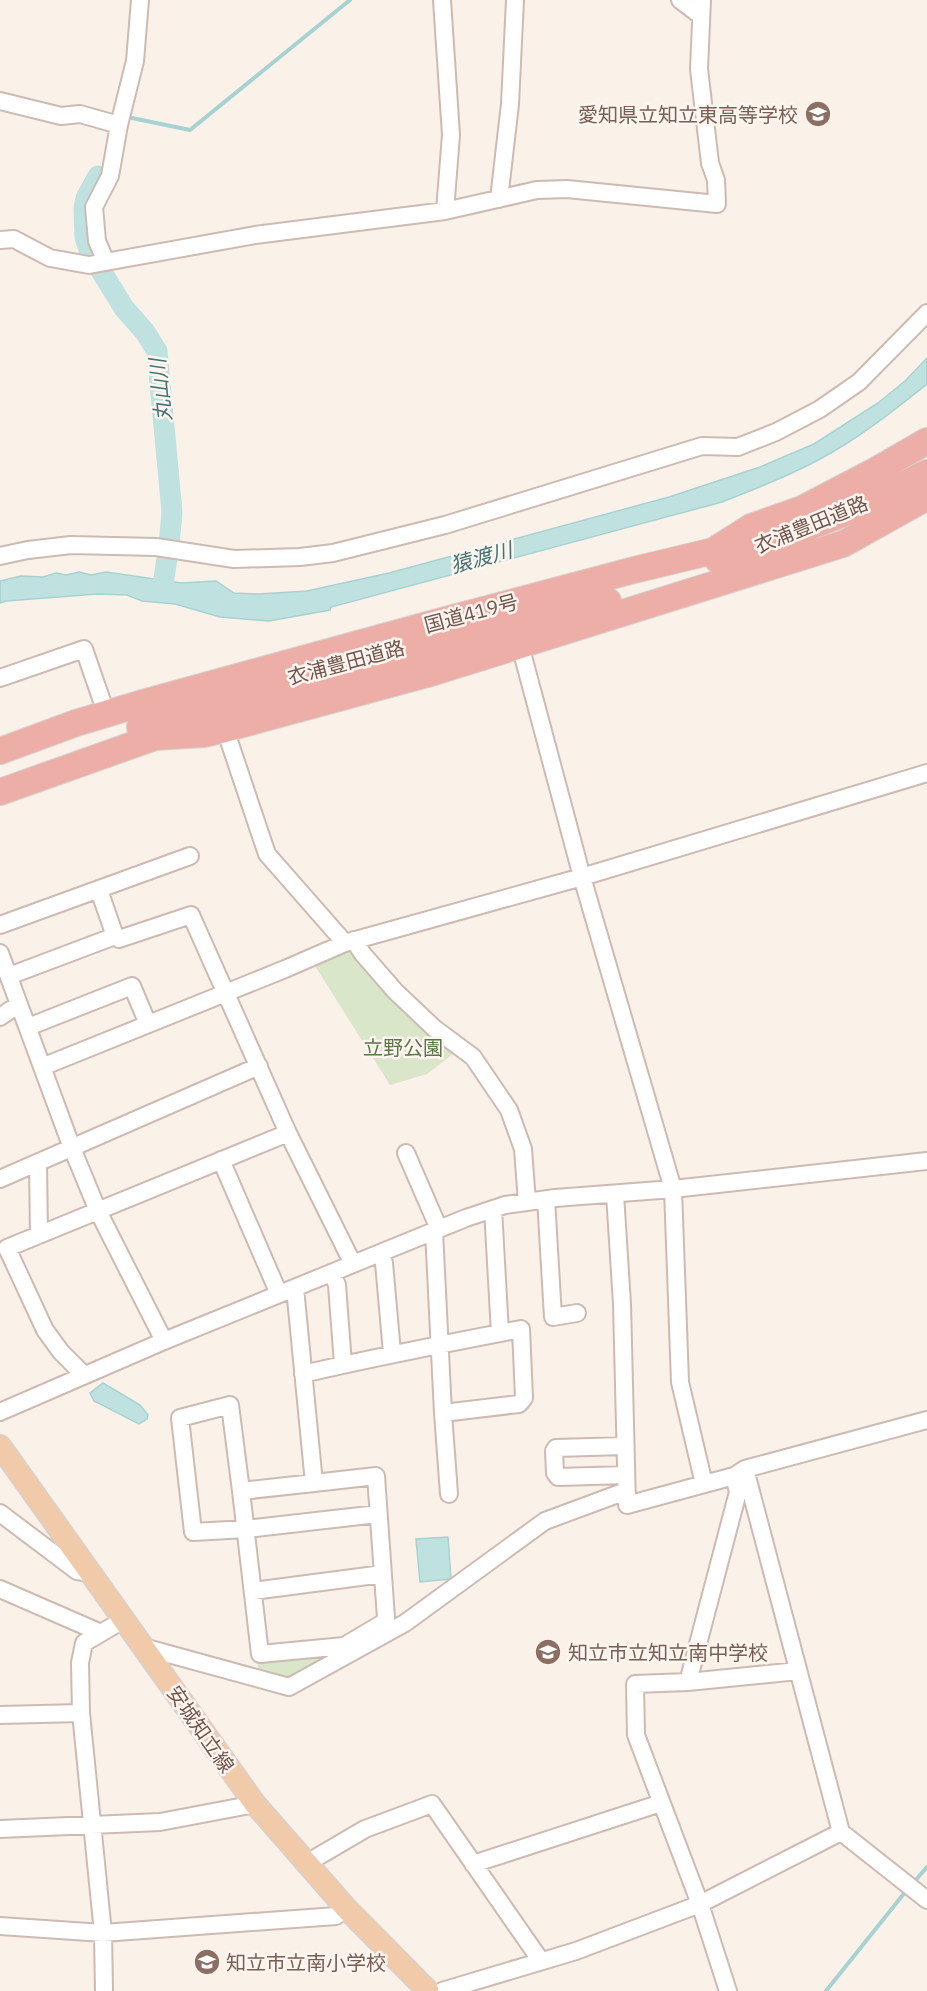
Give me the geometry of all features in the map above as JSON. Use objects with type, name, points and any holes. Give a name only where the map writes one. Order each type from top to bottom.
[{"type":"highway","name":"国道419号","points":[[0,751],[76,723],[158,699],[512,602],[713,551],[751,527],[802,510],[927,441]]},
{"type":"highway","name":"衣浦豊田道路","points":[[713,551],[757,537],[830,506],[927,452]]},
{"type":"highway","name":"衣浦豊田道路","points":[[0,766],[149,714],[652,581],[792,534],[852,510],[927,473]]},
{"type":"highway","name":"衣浦豊田道路","points":[[0,776],[117,735],[219,704],[670,586],[818,541],[917,495],[927,488]]},
{"type":"highway","points":[[0,792],[155,736],[205,734],[230,722],[431,673],[843,544],[927,497]]},
{"type":"highway","name":"衣浦豊田道路","points":[[230,722],[598,615],[670,586]]},
{"type":"main road","name":"安城知立線","points":[[0,1446],[255,1804],[345,1907],[428,1991]]},
{"type":"street","points":[[106,262],[97,241],[94,207],[110,176],[118,124],[135,61],[140,0]]},
{"type":"street","points":[[442,0],[451,135],[446,211]]},
{"type":"street","points":[[499,199],[510,104],[515,0]]},
{"type":"street","points":[[0,240],[14,239],[50,258],[89,265],[255,235],[446,211],[537,190],[567,189],[717,204],[716,180],[710,163],[699,69],[702,8],[680,0]]},
{"type":"street","points":[[0,101],[61,116],[80,114],[118,124]]},
{"type":"street","points":[[0,556],[71,544],[156,547],[234,559],[300,557],[333,553],[445,525],[702,446],[738,447],[776,432],[820,409],[859,382],[927,314]]},
{"type":"street","points":[[520,645],[582,877],[674,1188],[680,1382],[705,1484]]},
{"type":"street","points":[[0,678],[84,649],[104,707]]},
{"type":"street","points":[[230,722],[267,855],[362,953],[395,991],[434,1028],[473,1057],[509,1110],[523,1149],[527,1202]]},
{"type":"street","points":[[42,1067],[349,941],[582,877],[927,773]]},
{"type":"street","points":[[0,925],[190,856]]},
{"type":"street","points":[[99,890],[115,936],[119,939],[191,915],[288,1133],[353,1264]]},
{"type":"street","points":[[9,976],[115,936]]},
{"type":"street","points":[[0,953],[72,1148],[98,1211],[164,1341]]},
{"type":"street","points":[[28,1027],[132,986],[148,1024]]},
{"type":"street","points":[[0,1017],[19,1004]]},
{"type":"street","points":[[0,1179],[258,1066]]},
{"type":"street","points":[[84,1375],[61,1352],[45,1330],[7,1248],[288,1133]]},
{"type":"street","points":[[406,1153],[437,1230],[443,1413],[449,1494]]},
{"type":"street","points":[[221,1160],[287,1291],[303,1374],[314,1483]]},
{"type":"street","points":[[0,1412],[164,1341],[381,1252],[505,1205],[927,1161]]},
{"type":"street","points":[[38,1164],[39,1235]]},
{"type":"street","points":[[615,1194],[622,1304],[627,1505],[927,1420]]},
{"type":"street","points":[[546,1199],[553,1317],[577,1312]]},
{"type":"street","points":[[493,1209],[500,1333]]},
{"type":"street","points":[[381,1252],[392,1353]]},
{"type":"street","points":[[332,1273],[337,1285],[343,1364]]},
{"type":"street","points":[[303,1374],[392,1353],[521,1329],[524,1398],[519,1404],[443,1413]]},
{"type":"street","points":[[241,1491],[376,1476],[386,1618],[384,1623],[344,1646],[260,1654],[246,1529],[241,1491],[230,1405],[180,1418],[193,1532],[246,1529],[378,1514]]},
{"type":"street","points":[[625,1446],[556,1448],[554,1451],[555,1473],[558,1477],[626,1483]]},
{"type":"street","points":[[739,1473],[798,1671],[841,1832],[927,1900]]},
{"type":"street","points":[[688,1682],[738,1492],[739,1473]]},
{"type":"street","points":[[143,1647],[289,1687],[405,1623],[545,1521],[626,1483]]},
{"type":"street","points":[[0,1512],[77,1571],[90,1573]]},
{"type":"street","points":[[253,1591],[382,1574]]},
{"type":"street","points":[[0,1589],[101,1633]]},
{"type":"street","points":[[104,1991],[103,1933],[81,1713],[81,1652],[84,1643],[123,1620]]},
{"type":"street","points":[[728,1991],[700,1904],[636,1735],[635,1684],[688,1682],[798,1671]]},
{"type":"street","points":[[0,1715],[81,1713]]},
{"type":"street","points":[[473,1864],[661,1803]]},
{"type":"street","points":[[0,1829],[92,1823],[160,1822],[255,1804]]},
{"type":"street","points":[[307,1863],[365,1828],[432,1804],[541,1961]]},
{"type":"street","points":[[442,1991],[576,1951],[700,1904],[841,1832]]},
{"type":"street","points":[[0,1926],[103,1933],[336,1916],[345,1907]]},
{"type":"green space","name":"立野公園","points":[[353,944],[453,1047],[453,1054],[427,1074],[390,1085],[312,961]]},
{"type":"green space","points":[[342,1649],[285,1680],[259,1674],[257,1659]]},
{"type":"water","name":"猿渡川","points":[[927,358],[927,384],[848,443],[772,482],[722,502],[331,607],[330,610],[269,621],[220,617],[175,604],[142,601],[127,595],[98,594],[0,603],[0,581],[21,576],[43,577],[56,573],[66,575],[79,572],[91,575],[106,572],[182,583],[216,581],[234,593],[259,594],[307,591],[389,573],[669,497],[760,467],[814,444],[878,403],[905,381]]},
{"type":"water","points":[[103,1383],[140,1405],[148,1415],[147,1419],[139,1424],[94,1401],[90,1393]]},
{"type":"water","points":[[448,1537],[451,1579],[420,1582],[416,1539]]},
{"type":"waterway","name":"丸山川","points":[[132,118],[190,130],[350,0]]},
{"type":"waterway","name":"丸山川","points":[[98,176],[86,198],[84,208],[85,237],[90,253],[124,308],[145,332],[157,351],[172,512],[162,591]]},
{"type":"waterway","points":[[914,1882],[927,1867]]},
{"type":"waterway","points":[[826,1991],[906,1891]]},
{"type":"place","name":"愛知県立知立東高等学校","points":[[818,114]]},
{"type":"place","name":"知立市立知立南中学校","points":[[548,1652]]},
{"type":"place","name":"知立市立南小学校","points":[[207,1962]]}]
